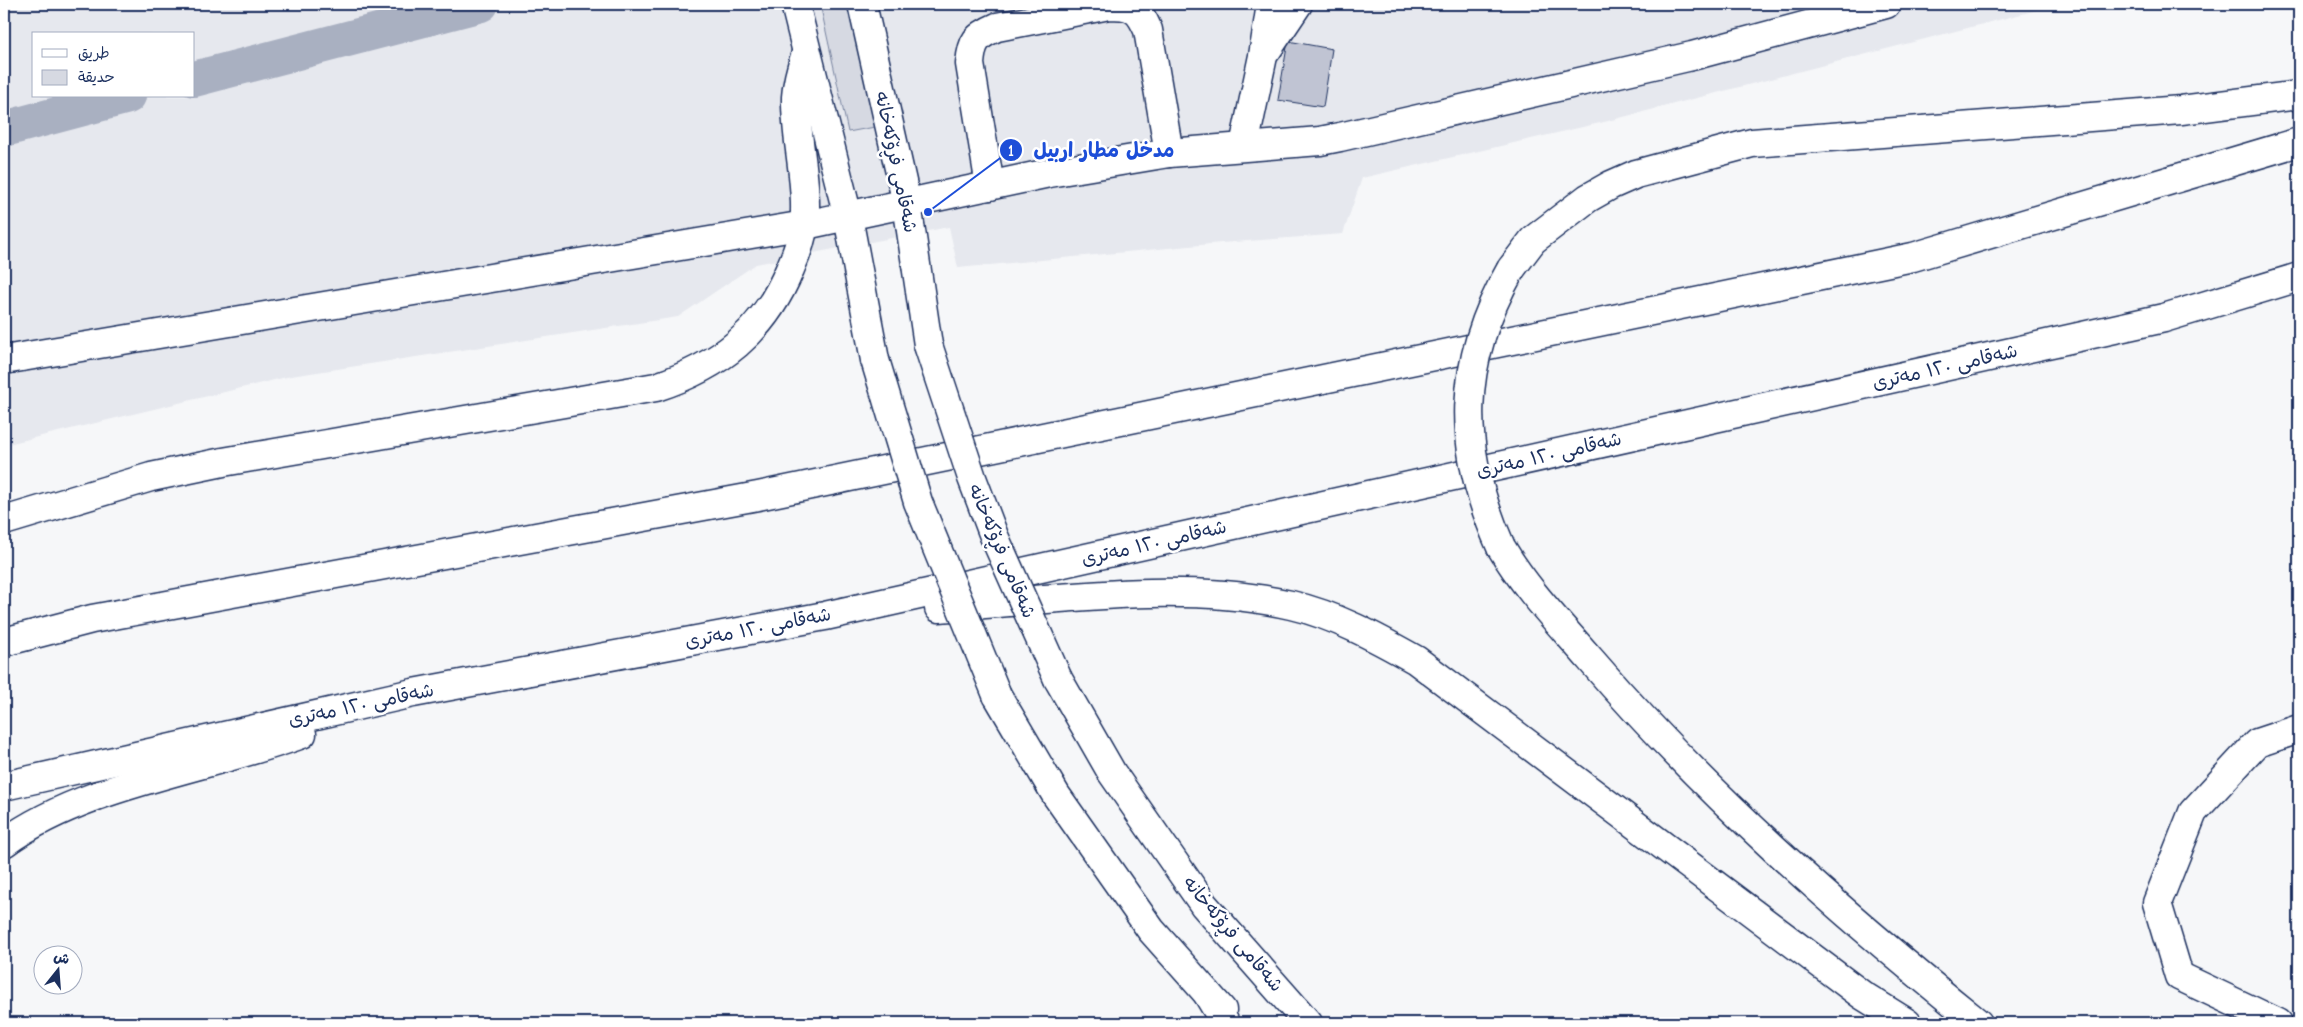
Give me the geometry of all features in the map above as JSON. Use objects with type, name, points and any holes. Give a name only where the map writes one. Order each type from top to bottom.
[{"type":"main road","points":[[795,4],[848,217],[875,360],[918,502],[997,695],[1056,795],[1140,914],[1233,1023]]},
{"type":"main road","name":"شەقامی فڕۆکەخانە","points":[[862,4],[907,204],[928,345],[972,478],[991,528],[1058,679],[1112,772],[1204,905],[1308,1023]]},
{"type":"main road","points":[[1244,146],[1263,56],[1271,4]]},
{"type":"main road","points":[[1263,56],[1298,4]]},
{"type":"main road","points":[[4,360],[805,225],[1049,173],[1169,153],[1288,144],[1340,137],[1692,56],[1886,4]]},
{"type":"main road","points":[[990,186],[970,64],[972,47],[982,34],[997,27],[1109,6],[1127,5],[1141,15],[1148,30],[1169,153]]},
{"type":"main road","points":[[4,521],[151,478],[223,462],[656,387],[688,377],[723,356],[743,341],[765,316],[782,288],[795,258],[805,225],[805,192],[796,96],[806,53]]},
{"type":"main road","points":[[1978,1023],[1898,958],[1772,848],[1623,697],[1515,571],[1491,525],[1477,479],[1470,445],[1468,407],[1474,360],[1482,330],[1494,300],[1511,269],[1533,240],[1588,198],[1636,174],[1752,143],[2171,111],[2299,96]]},
{"type":"main road","points":[[4,642],[92,619],[758,496],[1913,257],[2299,142]]},
{"type":"main road","name":"شەقامی ١٢٠ مەتری","points":[[4,786],[413,693],[825,616],[2164,318],[2299,277]]},
{"type":"main road","points":[[825,616],[1113,594],[1187,594],[1252,598],[1292,605],[1339,622],[1378,638],[1416,660],[1862,995],[1907,1023]]},
{"type":"main road","points":[[4,843],[26,827],[76,804],[297,736],[413,693]]},
{"type":"main road","points":[[2278,1023],[2179,976],[2157,903],[2194,812],[2256,743],[2299,729]]},
{"type":"main road","points":[[1207,993],[1225,1023]]},
{"type":"shaded area","points":[[4,4],[2060,4],[1604,122],[1362,178],[1343,234],[1221,243],[958,268],[949,227],[756,264],[678,317],[291,376],[4,445]]},
{"type":"green space","points":[[820,4],[849,4],[875,127],[848,132]]},
{"type":"building","points":[[1288,41],[1332,49],[1323,107],[1278,100]]},
{"type":"waterway","points":[[195,79],[481,4]]},
{"type":"waterway","points":[[4,129],[120,98]]},
{"type":"place","name":"مدخل مطار اربيل","points":[[928,212]]}]
